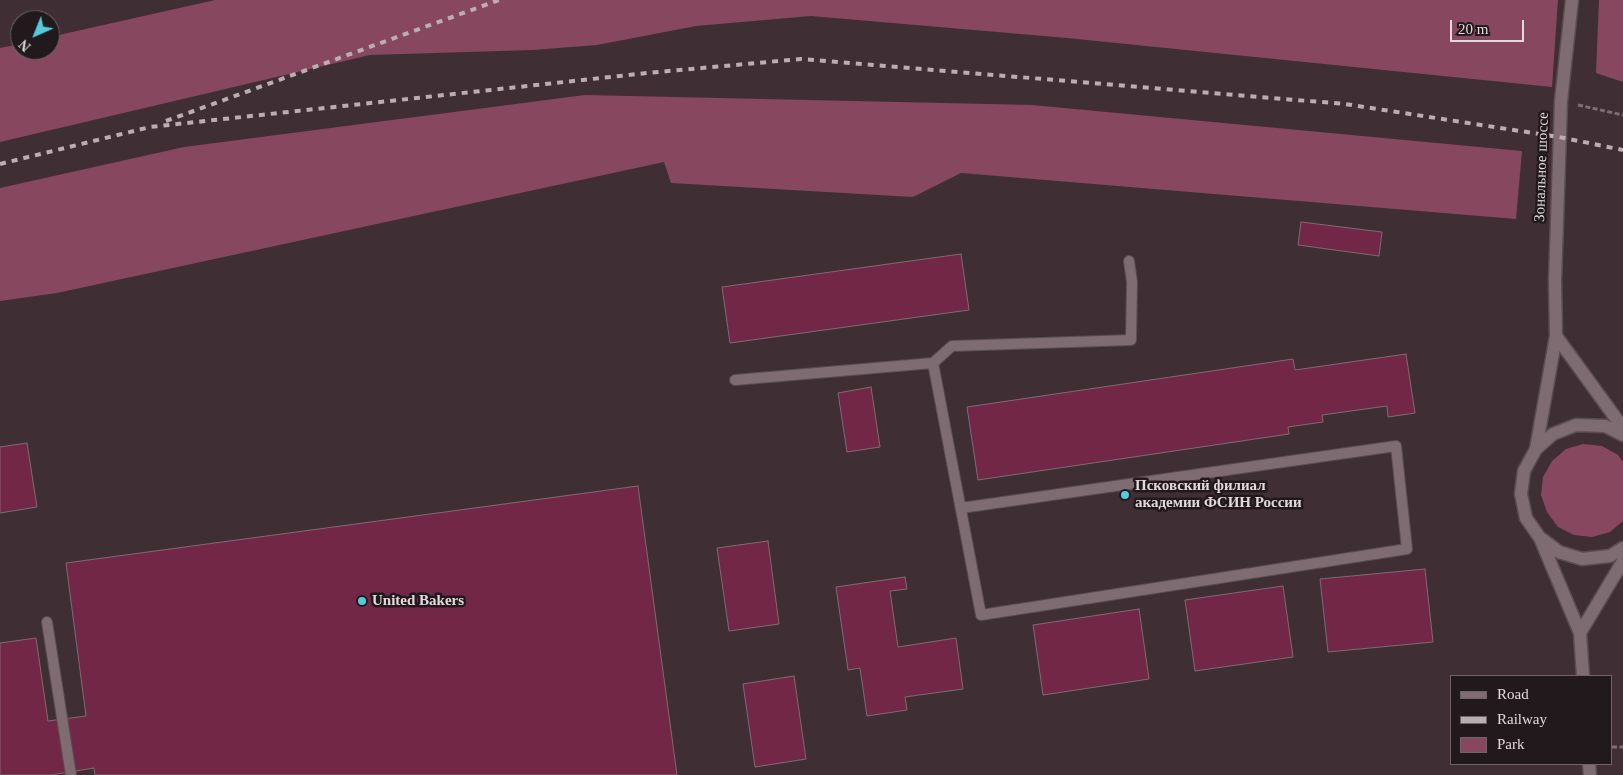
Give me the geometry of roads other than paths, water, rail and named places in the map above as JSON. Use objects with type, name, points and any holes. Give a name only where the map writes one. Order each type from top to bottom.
[{"type":"street","name":"Зональное шоссе","points":[[1572,0],[1560,101],[1555,281],[1556,336],[1536,449],[1524,471],[1521,494],[1526,518],[1540,538],[1580,633],[1583,675]]},
{"type":"street","points":[[1556,336],[1623,428]]},
{"type":"street","name":"Зональное шоссе","points":[[1536,449],[1554,434],[1576,425],[1605,426],[1623,435]]},
{"type":"street","name":"Зональное шоссе","points":[[1540,538],[1559,552],[1582,559],[1610,556],[1623,548]]},
{"type":"street","points":[[1580,633],[1623,561]]},
{"type":"lane","points":[[735,380],[933,364],[952,346],[1130,340],[1132,282],[1129,261]]},
{"type":"lane","points":[[933,364],[981,615],[1407,549],[1396,446],[961,508]]},
{"type":"lane","points":[[47,622],[71,775]]},
{"type":"railway","points":[[166,121],[499,0]]},
{"type":"railway","points":[[0,164],[150,127],[647,73],[801,59],[1345,104],[1559,137],[1623,150]]},
{"type":"place","name":"Псковский филиал академии ФСИН России","points":[[1125,495]]},
{"type":"place","name":"United Bakers","points":[[362,601]]}]
